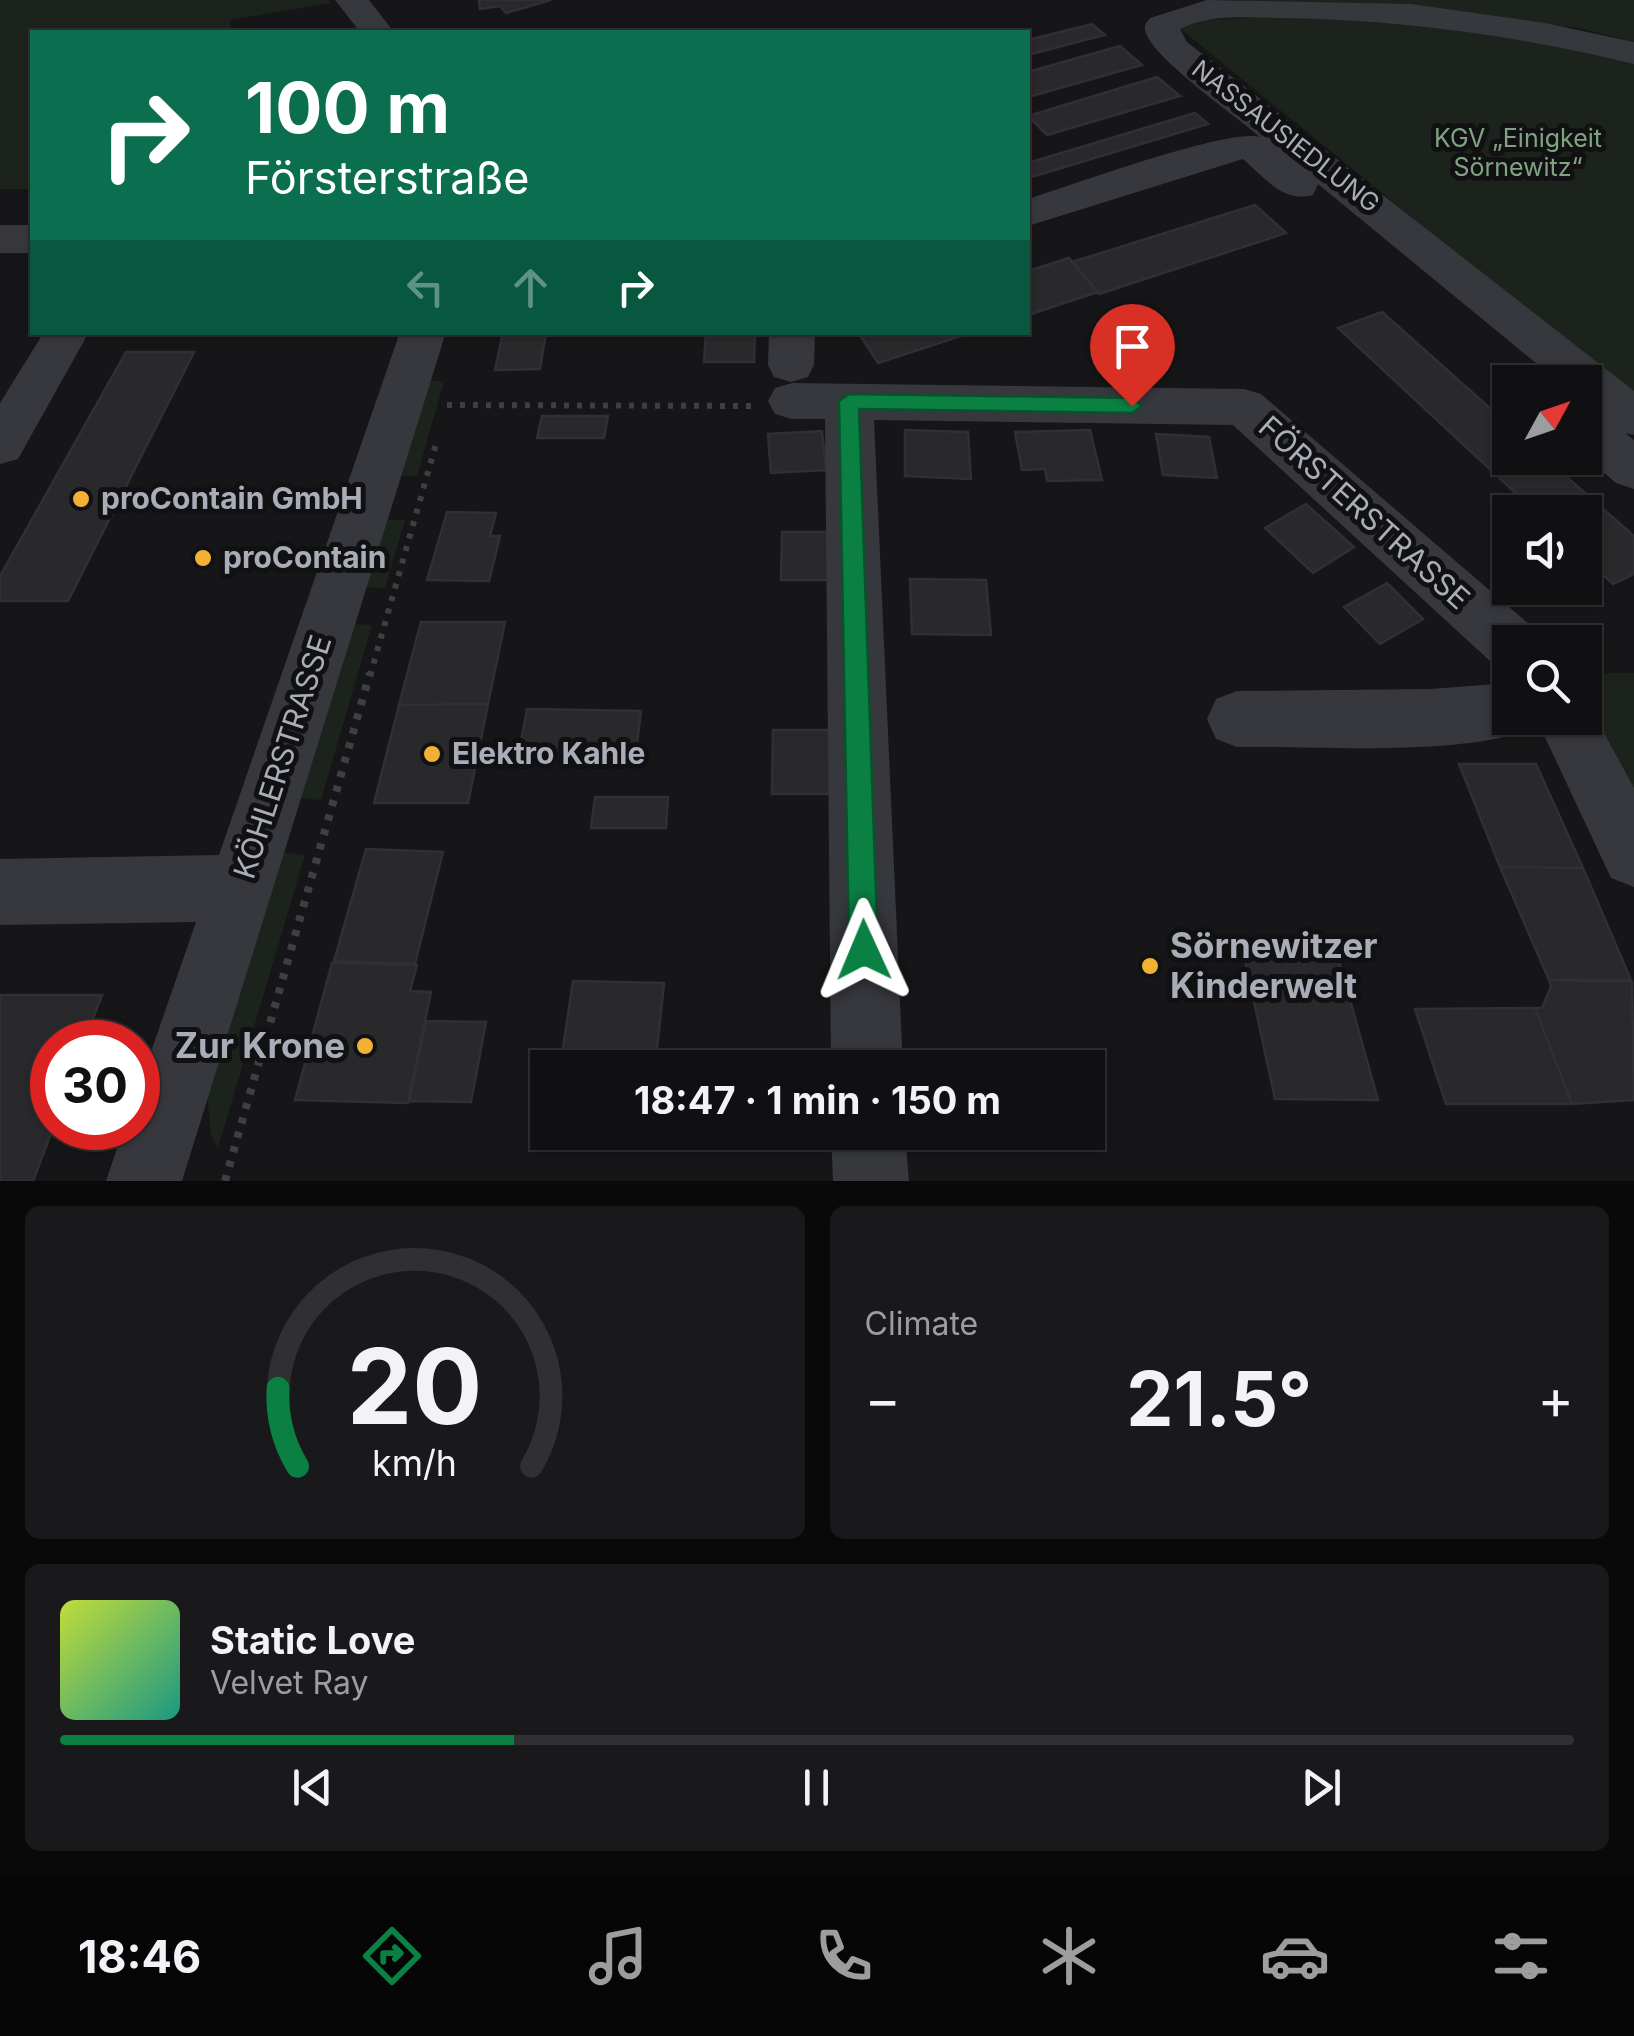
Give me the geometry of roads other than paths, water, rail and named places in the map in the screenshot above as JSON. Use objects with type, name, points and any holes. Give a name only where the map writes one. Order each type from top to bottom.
[{"type":"street","points":[[354,1],[376,30]]},
{"type":"street","points":[[1178,13],[1216,8],[1322,8],[1425,15],[1555,33],[1634,53]]},
{"type":"street","name":"NASSAUSIEDLUNG","points":[[1178,13],[1163,34],[1174,49],[1400,248],[1515,365]]},
{"type":"street","name":"NASSAUSIEDLUNG","points":[[1030,212],[1216,153],[1250,146],[1400,248],[1634,417]]},
{"type":"street","points":[[0,239],[30,239]]},
{"type":"street","points":[[0,445],[65,335]]},
{"type":"street","name":"KÖHLERSTRASSE","points":[[144,1181],[422,335]]},
{"type":"street","points":[[806,375],[865,1050]]},
{"type":"street","name":"FÖRSTERSTRASSE","points":[[806,375],[1244,407],[1492,627]]},
{"type":"street","points":[[1602,442],[1634,469]]},
{"type":"street","points":[[1236,719],[1430,717],[1492,712]]},
{"type":"street","points":[[1574,735],[1634,856]]},
{"type":"street","points":[[0,892],[240,888]]},
{"type":"street","points":[[869,1150],[872,1181]]},
{"type":"place","name":"proContain GmbH","points":[[81,499]]},
{"type":"place","name":"proContain","points":[[203,558]]},
{"type":"place","name":"Elektro Kahle","points":[[432,754]]},
{"type":"place","name":"Sörnewitzer Kinderwelt","points":[[1150,966]]},
{"type":"place","name":"Zur Krone","points":[[365,1046]]},
{"type":"park label","name":"KGV „Einigkeit Sörnewitz“","points":[[1518,152]]}]
